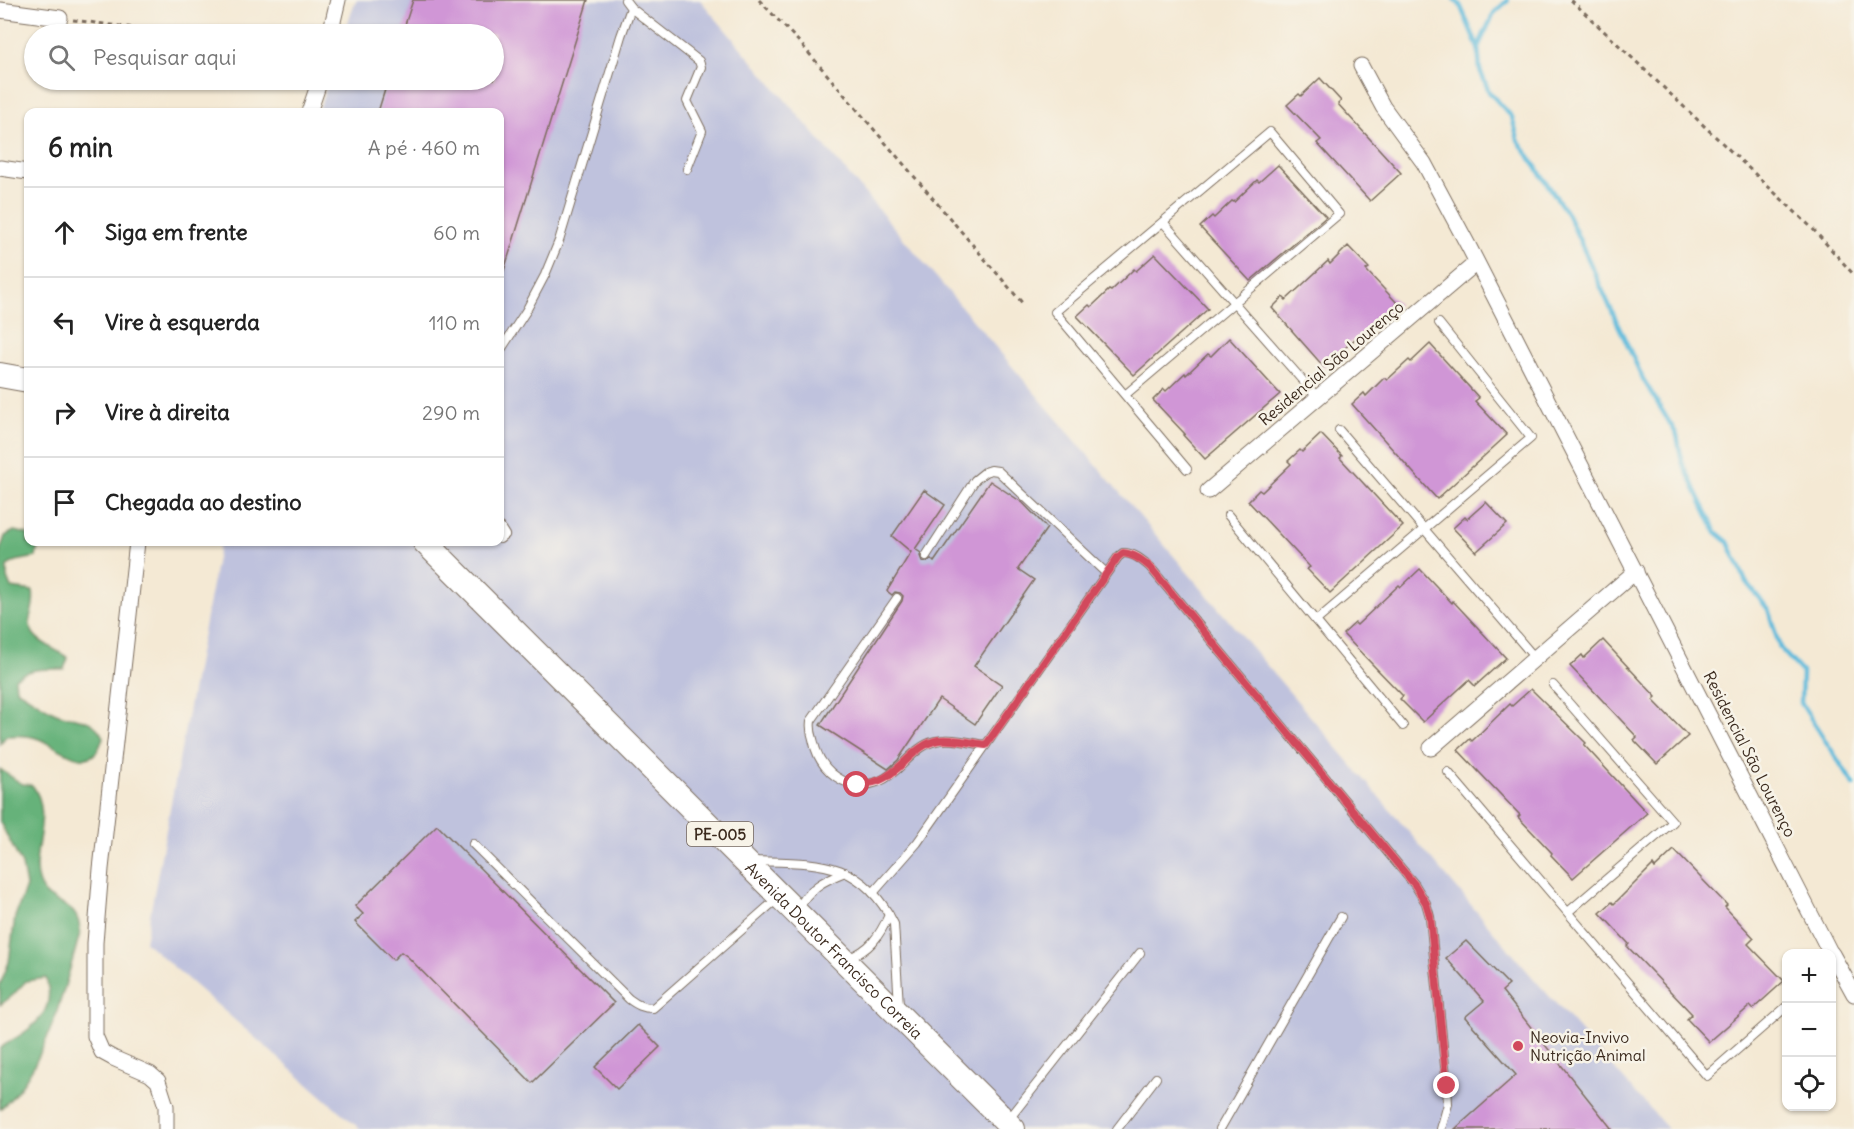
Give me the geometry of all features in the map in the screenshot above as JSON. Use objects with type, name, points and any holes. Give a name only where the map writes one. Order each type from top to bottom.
[{"type":"main road","points":[[0,375],[24,379]]},
{"type":"main road","name":"Avenida Doutor Francisco Correia","points":[[435,548],[1010,1126]]},
{"type":"street","points":[[332,24],[338,0]]},
{"type":"street","points":[[0,10],[60,18]]},
{"type":"street","name":"Residencial São Lourenço","points":[[1361,66],[1383,107],[1424,163],[1636,571],[1827,949]]},
{"type":"street","points":[[310,108],[317,90]]},
{"type":"street","points":[[0,168],[24,171]]},
{"type":"street","name":"Residencial São Lourenço","points":[[1208,491],[1476,262]]},
{"type":"street","points":[[137,546],[101,868],[95,943],[95,1036],[102,1052],[150,1074],[158,1082],[166,1106],[166,1129]]},
{"type":"street","points":[[1431,748],[1636,571]]},
{"type":"street","name":"Residencial São Lourenço","points":[[1836,965],[1854,994]]},
{"type":"lane","points":[[625,0],[631,8],[699,61],[701,67],[687,96],[687,101],[702,131],[687,169]]},
{"type":"lane","points":[[504,345],[526,312],[545,276],[559,241],[631,8]]},
{"type":"lane","points":[[1125,394],[1340,214],[1270,132],[1054,312],[1187,468]]},
{"type":"lane","points":[[1163,222],[1317,398]]},
{"type":"lane","points":[[1316,621],[1531,438],[1439,322]]},
{"type":"lane","points":[[504,333],[510,335]]},
{"type":"lane","points":[[1339,430],[1535,658]]},
{"type":"lane","points":[[926,556],[975,480],[991,470],[998,471],[1106,573]]},
{"type":"lane","points":[[1228,515],[1403,726]]},
{"type":"lane","points":[[873,893],[917,843],[1106,573],[1123,553],[1129,553],[1150,567],[1415,885],[1426,903],[1430,916],[1447,1086],[1448,1104],[1441,1129]]},
{"type":"lane","points":[[897,598],[811,721],[815,751],[822,764],[838,780],[857,785],[880,781],[926,744],[937,740],[986,745]]},
{"type":"lane","points":[[1553,685],[1672,822],[1568,912]]},
{"type":"lane","points":[[1448,772],[1707,1076],[1782,1010]]},
{"type":"lane","points":[[473,844],[629,999],[645,1008],[653,1008],[781,896]]},
{"type":"lane","points":[[746,861],[826,865],[845,872],[864,884],[894,924],[899,1013]]},
{"type":"lane","points":[[798,913],[801,904],[813,890],[827,879],[845,872]]},
{"type":"lane","points":[[845,960],[858,955],[876,941],[889,915]]},
{"type":"lane","points":[[1220,1129],[1341,916]]},
{"type":"lane","points":[[1010,1126],[1140,953]]},
{"type":"lane","points":[[1117,1129],[1156,1078]]},
{"type":"path","points":[[759,0],[801,44],[1024,305]]},
{"type":"path","points":[[1571,0],[1812,228],[1854,275]]},
{"type":"path","points":[[60,18],[105,24]]},
{"type":"shaded area","points":[[356,0],[700,0],[1534,979],[1668,1129],[360,1129],[145,942],[219,546],[504,546],[504,108],[319,108],[326,90],[504,90],[504,24],[348,24]]},
{"type":"green space","points":[[14,531],[24,533],[24,546],[38,546],[36,557],[16,561],[7,566],[7,578],[11,588],[33,591],[30,627],[33,633],[43,643],[68,658],[64,669],[32,671],[15,678],[16,689],[54,712],[88,721],[99,730],[103,737],[92,756],[76,757],[39,739],[27,736],[6,736],[0,744],[0,551],[5,536]]},
{"type":"green space","points":[[0,769],[22,784],[32,785],[39,797],[41,822],[36,862],[40,886],[50,898],[75,914],[79,922],[80,933],[60,1003],[41,1051],[16,1093],[0,1109],[0,1048],[21,1035],[38,1020],[48,1002],[49,991],[46,978],[26,981],[0,1005],[0,985],[9,962],[15,917],[26,886],[22,865],[0,822]]},
{"type":"building","points":[[413,0],[588,0],[504,271],[504,108],[379,108],[385,90],[504,90],[504,24],[405,24]]},
{"type":"building","points":[[1320,78],[1341,101],[1338,104],[1401,173],[1370,201],[1317,143],[1321,140],[1287,105],[1299,94],[1301,96]]},
{"type":"building","points":[[1278,165],[1326,217],[1250,281],[1200,227]]},
{"type":"building","points":[[1348,246],[1369,268],[1366,270],[1398,304],[1324,367],[1272,308],[1283,297],[1286,300],[1328,261],[1330,264]]},
{"type":"building","points":[[1155,254],[1208,309],[1134,375],[1077,316]]},
{"type":"building","points":[[1229,338],[1280,394],[1205,459],[1153,400],[1185,373],[1186,375],[1208,354],[1211,356]]},
{"type":"building","points":[[1430,344],[1479,398],[1475,401],[1507,435],[1437,499],[1352,404],[1364,393],[1366,396],[1384,378],[1387,380],[1409,360],[1411,362]]},
{"type":"building","points":[[1321,434],[1403,526],[1330,593],[1307,569],[1310,567],[1248,501],[1259,490],[1262,492],[1291,464],[1288,461],[1300,450],[1302,452]]},
{"type":"building","points":[[990,481],[1023,503],[1047,528],[1018,569],[1034,580],[974,666],[1002,685],[975,724],[939,699],[898,760],[888,769],[820,725],[902,601],[903,596],[900,593],[895,592],[892,595],[887,591],[911,552],[892,536],[924,490],[945,505],[915,549],[921,553],[922,561],[926,562],[931,559],[934,562]]},
{"type":"building","points":[[1486,502],[1507,524],[1476,552],[1453,528]]},
{"type":"building","points":[[1420,569],[1506,658],[1475,686],[1469,680],[1423,722],[1400,699],[1403,696],[1343,634],[1355,623],[1357,625],[1399,585],[1401,587]]},
{"type":"building","points":[[1603,640],[1656,697],[1653,700],[1688,736],[1657,764],[1634,740],[1637,737],[1570,666],[1582,655],[1584,658]]},
{"type":"building","points":[[1531,689],[1586,743],[1584,745],[1647,813],[1573,878],[1518,817],[1520,815],[1458,750],[1470,739],[1472,741],[1510,704],[1512,706]]},
{"type":"building","points":[[437,825],[614,1003],[532,1083],[408,957],[401,952],[393,960],[355,922],[363,914],[355,906]]},
{"type":"building","points":[[1674,850],[1727,905],[1725,907],[1754,938],[1748,944],[1782,979],[1782,983],[1753,1009],[1750,1006],[1709,1042],[1687,1019],[1692,1014],[1627,946],[1629,944],[1600,913],[1612,902],[1614,904],[1653,865],[1655,868]]},
{"type":"building","name":"Neovia-Invivo Nutrição Animal","points":[[1466,941],[1509,985],[1502,991],[1612,1129],[1455,1129],[1516,1075],[1465,1017],[1484,1001],[1446,958]]},
{"type":"building","points":[[638,1025],[660,1047],[617,1089],[595,1067]]},
{"type":"waterway","points":[[1455,0],[1460,5],[1478,47],[1480,70],[1489,92],[1512,117],[1518,140],[1568,215],[1643,379],[1677,435],[1682,462],[1716,532],[1728,542],[1746,582],[1768,609],[1780,648],[1802,672],[1801,703],[1854,785]]},
{"type":"waterway","points":[[1478,47],[1494,13],[1508,0]]},
{"type":"place","name":"Neovia-Invivo Nutrição Animal","points":[[1518,1046]]},
{"type":"route","points":[[857,785],[880,781],[926,744],[937,740],[986,745],[1118,557],[1123,553],[1129,553],[1150,567],[1415,885],[1426,903],[1430,916],[1447,1086]]}]
